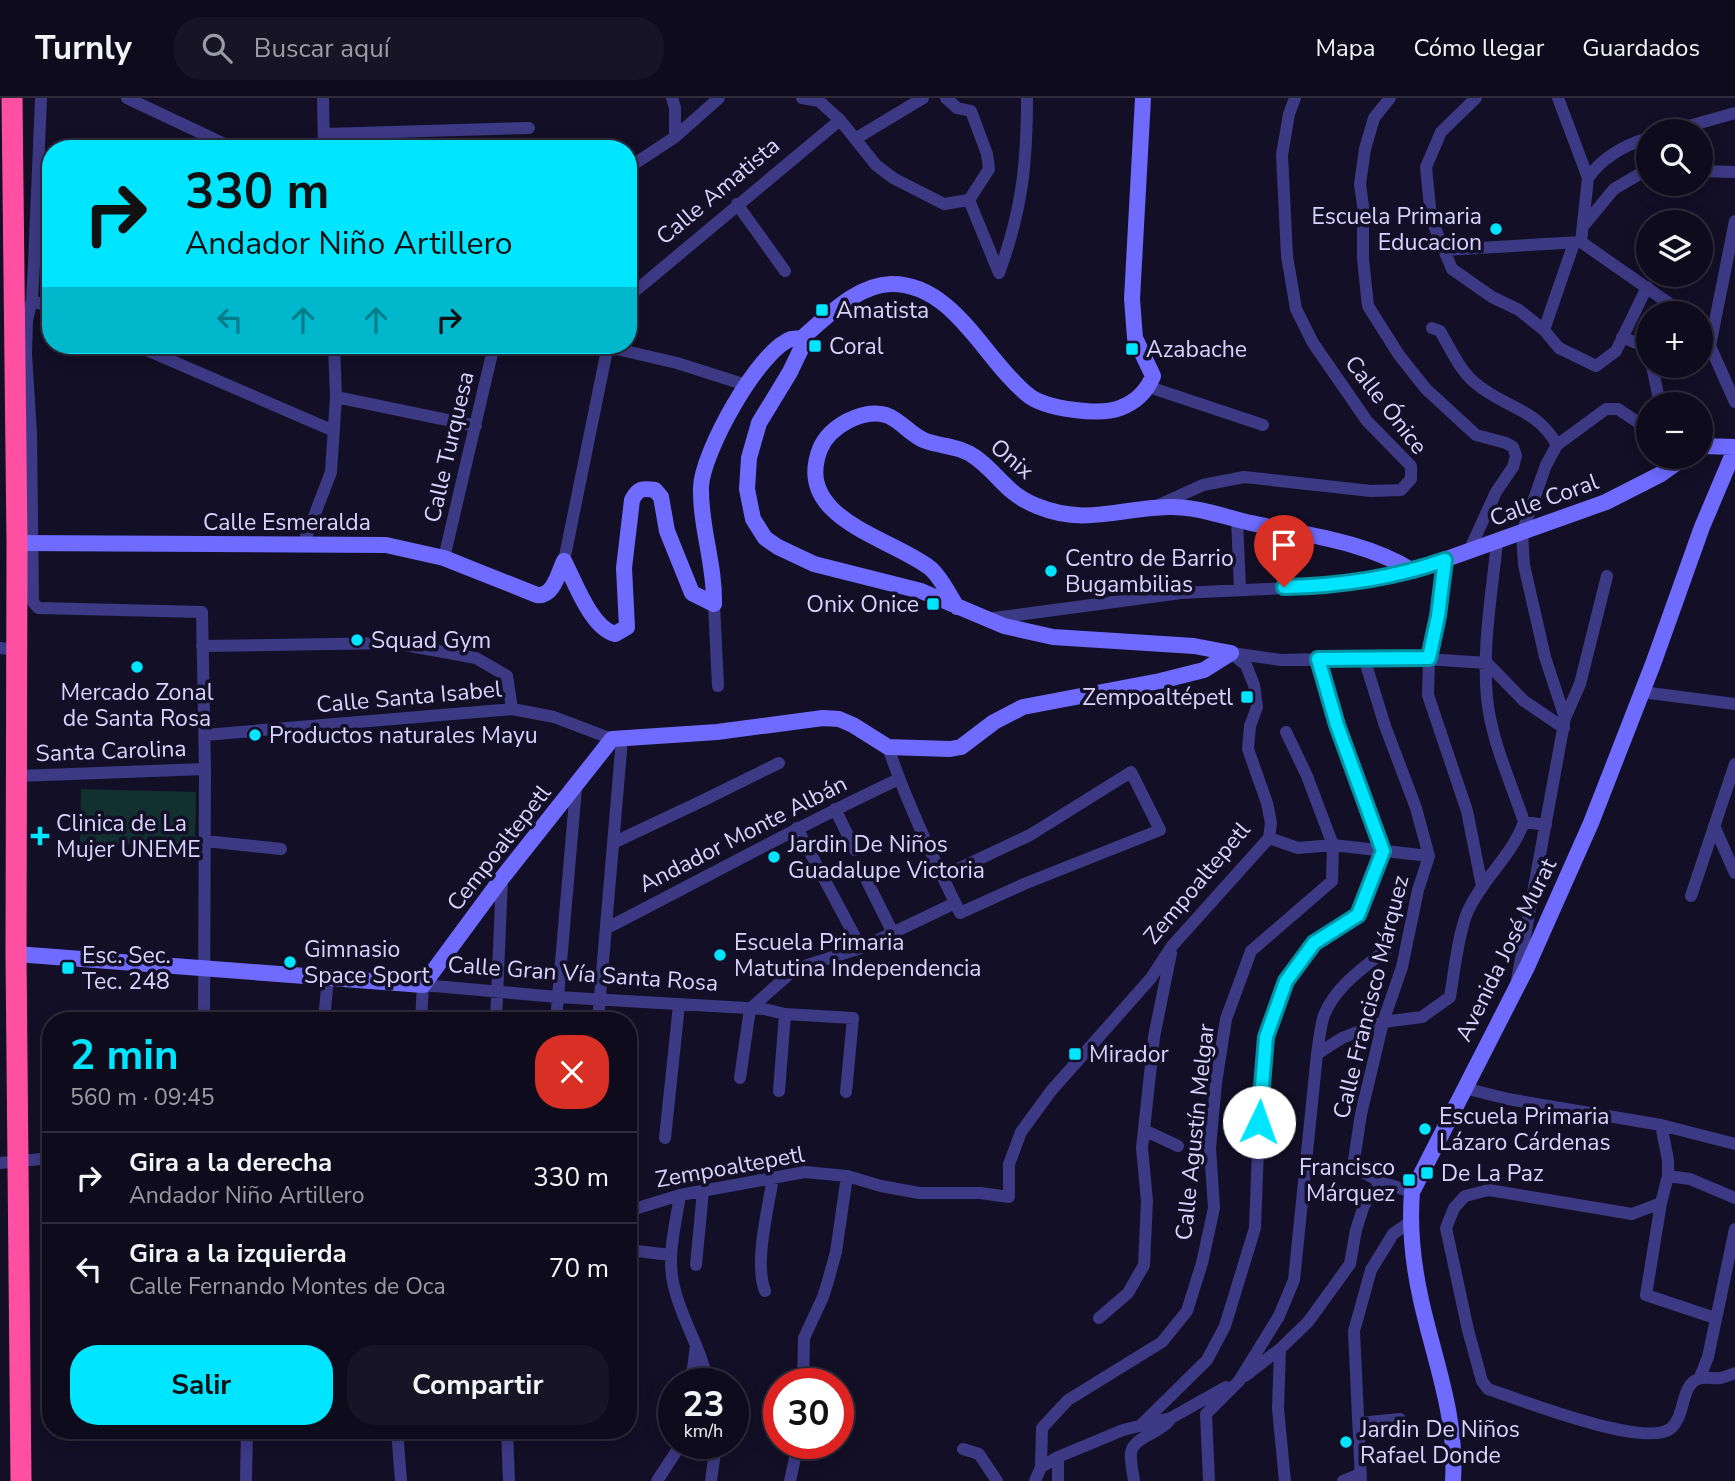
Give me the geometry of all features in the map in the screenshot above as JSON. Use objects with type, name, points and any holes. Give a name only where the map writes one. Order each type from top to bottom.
[{"type":"highway","points":[[12,98],[24,263],[25,544],[8,649],[18,776],[16,954],[9,1162],[21,1481]]},
{"type":"street","points":[[41,98],[38,181],[24,263],[32,300],[27,320],[26,354],[31,434],[25,544],[34,606],[202,612],[205,735],[204,1012]]},
{"type":"street","points":[[127,98],[216,140]]},
{"type":"street","points":[[323,98],[324,140]]},
{"type":"street","points":[[672,98],[675,108],[675,137]]},
{"type":"street","points":[[637,162],[675,137],[719,98]]},
{"type":"street","points":[[802,98],[819,101],[840,120],[876,165],[893,178],[944,204],[969,200],[989,169],[971,104],[957,108],[946,98]]},
{"type":"street","points":[[855,139],[923,98]]},
{"type":"street","points":[[969,200],[999,273],[1012,237],[1021,196],[1026,160],[1027,98]]},
{"type":"street","points":[[1143,98],[1132,299],[1135,338],[1151,382],[1262,425]]},
{"type":"street","name":"Calle Ónice","points":[[1152,508],[1203,485],[1244,477],[1371,491],[1401,490],[1411,479],[1412,466],[1367,421],[1313,343],[1296,309],[1287,256],[1282,155],[1289,114],[1295,98]]},
{"type":"street","points":[[1390,98],[1374,118],[1365,149],[1360,184],[1368,306],[1399,355],[1426,389],[1476,435],[1506,443],[1513,447],[1516,456],[1513,467],[1496,492],[1469,551]]},
{"type":"street","points":[[1476,98],[1464,104],[1441,132],[1426,167],[1431,218],[1452,269],[1492,297],[1519,310],[1544,330],[1559,348],[1596,366],[1616,351],[1647,287],[1666,301]]},
{"type":"street","points":[[1544,330],[1583,227],[1588,178],[1558,98]]},
{"type":"street","points":[[1713,119],[1735,113]]},
{"type":"street","name":"Calle Amatista","points":[[637,289],[840,120]]},
{"type":"street","points":[[324,134],[529,128]]},
{"type":"street","points":[[1588,178],[1599,163],[1636,142]]},
{"type":"street","points":[[1713,171],[1735,172]]},
{"type":"street","points":[[1583,227],[1614,189],[1636,176]]},
{"type":"street","points":[[38,181],[42,183]]},
{"type":"street","points":[[737,204],[785,271]]},
{"type":"street","points":[[1713,331],[1735,221]]},
{"type":"street","points":[[1444,250],[1577,242],[1636,280]]},
{"type":"street","points":[[718,687],[715,581],[701,516],[701,483],[718,433],[746,385],[775,350],[791,339],[802,338],[850,299],[871,287],[893,284],[919,289],[946,304],[1029,396],[1056,407],[1090,411],[1118,409],[1138,399],[1151,382]]},
{"type":"street","points":[[32,300],[42,304]]},
{"type":"street","points":[[1432,328],[1440,331],[1475,383],[1537,419],[1548,429],[1557,445]]},
{"type":"street","points":[[1622,337],[1636,343]]},
{"type":"street","points":[[802,338],[801,349],[790,372],[759,423],[749,458],[747,489],[754,519],[765,538],[814,564],[921,590],[1004,626],[1053,637],[1194,646],[1281,660],[1429,658],[1487,663],[1524,701],[1565,723]]},
{"type":"street","points":[[637,353],[746,385]]},
{"type":"street","points":[[1713,353],[1735,402]]},
{"type":"street","points":[[156,354],[334,431]]},
{"type":"street","points":[[303,545],[331,472],[334,354]]},
{"type":"street","name":"Calle Turquesa","points":[[444,558],[492,354]]},
{"type":"street","points":[[606,354],[564,561],[597,622],[606,631],[615,634],[628,627],[624,568],[632,500],[636,492],[643,488],[656,490],[661,497],[667,531],[692,593],[714,604]]},
{"type":"street","points":[[335,397],[476,426]]},
{"type":"street","points":[[1565,723],[1545,657],[1524,565],[1522,533],[1546,465],[1557,445],[1606,409],[1618,409],[1636,421]]},
{"type":"street","name":"Onix","points":[[957,607],[933,570],[914,556],[849,524],[827,505],[818,490],[815,467],[821,446],[841,424],[864,414],[884,415],[923,440],[963,449],[978,459],[1010,492],[1036,506],[1066,515],[1087,517],[1171,507],[1237,519],[1376,551],[1413,571]]},
{"type":"street","points":[[1713,447],[1735,448]]},
{"type":"street","name":"Avenida José Murat","points":[[1453,1481],[1452,1418],[1421,1300],[1410,1222],[1412,1192],[1527,967],[1591,823],[1702,527],[1735,448]]},
{"type":"street","name":"Calle Coral","points":[[1413,571],[1606,502],[1666,469]]},
{"type":"street","points":[[1237,519],[1240,589]]},
{"type":"street","points":[[1317,1054],[1342,1038],[1383,1022],[1422,1017],[1450,998],[1466,914],[1482,886],[1520,834],[1524,822],[1495,735],[1487,698],[1487,663],[1497,542]]},
{"type":"street","name":"Calle Esmeralda","points":[[25,544],[386,545],[444,558],[537,595],[547,595],[564,561]]},
{"type":"street","points":[[1445,560],[1438,616],[1429,658],[1428,695],[1467,811],[1482,886]]},
{"type":"street","points":[[986,619],[1181,593],[1306,587],[1413,571]]},
{"type":"street","points":[[1515,990],[1565,723],[1580,684],[1607,576]]},
{"type":"street","points":[[202,646],[394,643],[476,658],[507,676],[512,709]]},
{"type":"street","points":[[599,1012],[615,842],[617,739],[717,732],[823,718],[839,719],[853,725],[888,747],[929,750],[961,747],[994,722],[1023,707],[1204,670],[1231,653]]},
{"type":"street","name":"Zempoaltepetl","points":[[637,1208],[680,1195],[805,1172],[847,1177],[919,1193],[1009,1196],[1009,1164],[1021,1132],[1051,1091],[1151,978],[1172,946],[1269,838],[1271,823],[1267,803],[1248,749],[1257,707],[1254,685],[1247,665],[1231,653]]},
{"type":"street","name":"Calle Francisco Márquez","points":[[1363,658],[1416,808],[1429,856],[1418,890],[1402,967],[1383,1022],[1361,1114],[1353,1167],[1381,1182],[1412,1192]]},
{"type":"street","points":[[1140,1426],[1207,1360],[1225,1326],[1255,1227],[1260,1095],[1266,1037],[1286,981],[1314,943],[1358,915],[1383,851],[1337,725],[1318,659]]},
{"type":"street","points":[[1642,692],[1735,704]]},
{"type":"street","name":"Calle Santa Isabel","points":[[205,735],[512,709],[554,716],[617,739]]},
{"type":"street","name":"Calle Agustín Melgar","points":[[1041,1467],[1042,1428],[1068,1400],[1162,1342],[1188,1311],[1214,1208],[1210,1148],[1226,1019],[1251,951],[1332,881],[1333,845],[1307,776],[1286,732]]},
{"type":"street","name":"Cempoaltepetl","points":[[423,985],[502,878],[617,739]]},
{"type":"street","points":[[888,747],[899,779],[957,908]]},
{"type":"street","points":[[615,842],[779,763]]},
{"type":"street","points":[[1691,896],[1735,764]]},
{"type":"street","name":"Santa Carolina","points":[[18,776],[205,769]]},
{"type":"street","points":[[740,1078],[750,1009],[795,969],[861,948],[893,933],[1160,830],[1131,772],[1030,835],[943,876]]},
{"type":"street","name":"Andador Monte Albán","points":[[607,928],[743,859],[797,828],[899,779]]},
{"type":"street","points":[[556,1012],[576,788]]},
{"type":"street","points":[[835,809],[855,850]]},
{"type":"street","points":[[1524,822],[1546,824]]},
{"type":"street","points":[[797,828],[861,948]]},
{"type":"street","points":[[1715,828],[1735,873]]},
{"type":"street","points":[[1269,838],[1298,848],[1333,845],[1429,856]]},
{"type":"street","points":[[205,841],[281,849]]},
{"type":"street","points":[[497,1012],[502,878]]},
{"type":"street","points":[[867,880],[893,933]]},
{"type":"street","points":[[1100,1318],[1128,1293],[1144,1265],[1147,1201],[1142,1148],[1154,1037],[1172,946]]},
{"type":"street","points":[[1035,1481],[1041,1467],[1058,1457],[1124,1430],[1171,1418],[1239,1381],[1279,1316],[1294,1280],[1317,1054],[1324,1016],[1345,982],[1386,950]]},
{"type":"street","name":"Calle Gran Vía Santa Rosa","points":[[16,954],[853,1018],[846,1092]]},
{"type":"street","points":[[325,1012],[328,978]]},
{"type":"street","points":[[421,1012],[423,985]]},
{"type":"street","points":[[665,1138],[679,1005]]},
{"type":"street","points":[[779,1091],[785,1014]]},
{"type":"street","points":[[1464,1088],[1508,1099],[1661,1125],[1735,1144]]},
{"type":"street","points":[[1661,1125],[1668,1160],[1668,1176],[1646,1295],[1715,1318]]},
{"type":"street","points":[[1144,1130],[1178,1146]]},
{"type":"street","points":[[9,1162],[42,1159]]},
{"type":"street","points":[[1668,1176],[1690,1179],[1735,1198]]},
{"type":"street","points":[[803,1368],[804,1338],[823,1297],[836,1252],[847,1177]]},
{"type":"street","points":[[765,1292],[761,1282],[762,1255],[773,1178]]},
{"type":"street","points":[[1209,1481],[1206,1414],[1239,1381],[1280,1349],[1308,1322],[1350,1264],[1364,1205],[1381,1182]]},
{"type":"street","points":[[1661,1203],[1632,1214],[1489,1190],[1465,1196],[1454,1208],[1446,1228],[1468,1329],[1482,1381],[1488,1389],[1581,1420],[1648,1435],[1669,1429],[1682,1414],[1692,1383],[1700,1377],[1708,1357],[1735,1229]]},
{"type":"street","points":[[696,1265],[703,1191]]},
{"type":"street","points":[[680,1195],[671,1255],[673,1282],[705,1368]]},
{"type":"street","points":[[1343,1481],[1361,1477],[1354,1331],[1371,1270],[1393,1234],[1410,1222]]},
{"type":"street","points":[[637,1251],[671,1255]]},
{"type":"street","points":[[1350,1264],[1371,1270]]},
{"type":"street","points":[[693,1368],[696,1345]]},
{"type":"street","points":[[1280,1349],[1278,1409],[1285,1481]]},
{"type":"street","points":[[1700,1377],[1721,1378],[1735,1373]]},
{"type":"street","points":[[1134,1481],[1131,1451],[1135,1443],[1164,1427],[1171,1418]]},
{"type":"street","points":[[1359,1423],[1401,1419]]},
{"type":"street","points":[[246,1481],[247,1439]]},
{"type":"street","points":[[398,1439],[401,1481]]},
{"type":"street","points":[[507,1439],[509,1481]]},
{"type":"street","points":[[963,1449],[979,1454],[997,1481]]},
{"type":"street","points":[[1058,1457],[1058,1481]]},
{"type":"street","points":[[657,1481],[671,1459]]},
{"type":"street","points":[[711,1481],[714,1459]]},
{"type":"street","points":[[790,1481],[794,1459]]},
{"type":"green space","points":[[81,789],[196,792],[195,846],[80,843]]},
{"type":"place","name":"Escuela Primaria Educacion","points":[[1496,229]]},
{"type":"place","name":"Amatista","points":[[822,310]]},
{"type":"place","name":"Coral","points":[[815,346]]},
{"type":"place","name":"Azabache","points":[[1132,349]]},
{"type":"place","name":"Centro de Barrio Bugambilias","points":[[1051,571]]},
{"type":"place","name":"Onix Onice","points":[[933,604]]},
{"type":"place","name":"Squad Gym","points":[[357,640]]},
{"type":"place","name":"Mercado Zonal de Santa Rosa","points":[[137,667]]},
{"type":"place","name":"Zempoaltépetl","points":[[1247,697]]},
{"type":"place","name":"Productos naturales Mayu","points":[[255,735]]},
{"type":"place","name":"Clinica de La Mujer UNEME","points":[[40,836]]},
{"type":"place","name":"Jardin De Niños Guadalupe Victoria","points":[[774,857]]},
{"type":"place","name":"Escuela Primaria Matutina Independencia","points":[[720,955]]},
{"type":"place","name":"Gimnasio Space Sport","points":[[290,962]]},
{"type":"place","name":"Esc. Sec. Tec. 248","points":[[68,968]]},
{"type":"place","name":"Mirador","points":[[1075,1054]]},
{"type":"place","name":"Escuela Primaria Lázaro Cárdenas","points":[[1425,1129]]},
{"type":"place","name":"De La Paz","points":[[1427,1173]]},
{"type":"place","name":"Francisco Márquez","points":[[1409,1180]]},
{"type":"place","name":"Jardin De Niños Rafael Donde","points":[[1346,1442]]},
{"type":"route","points":[[1259,1122],[1266,1037],[1286,981],[1314,943],[1358,915],[1383,851],[1337,725],[1318,659],[1429,658],[1438,616],[1445,560],[1413,571],[1378,578],[1284,587]]}]
